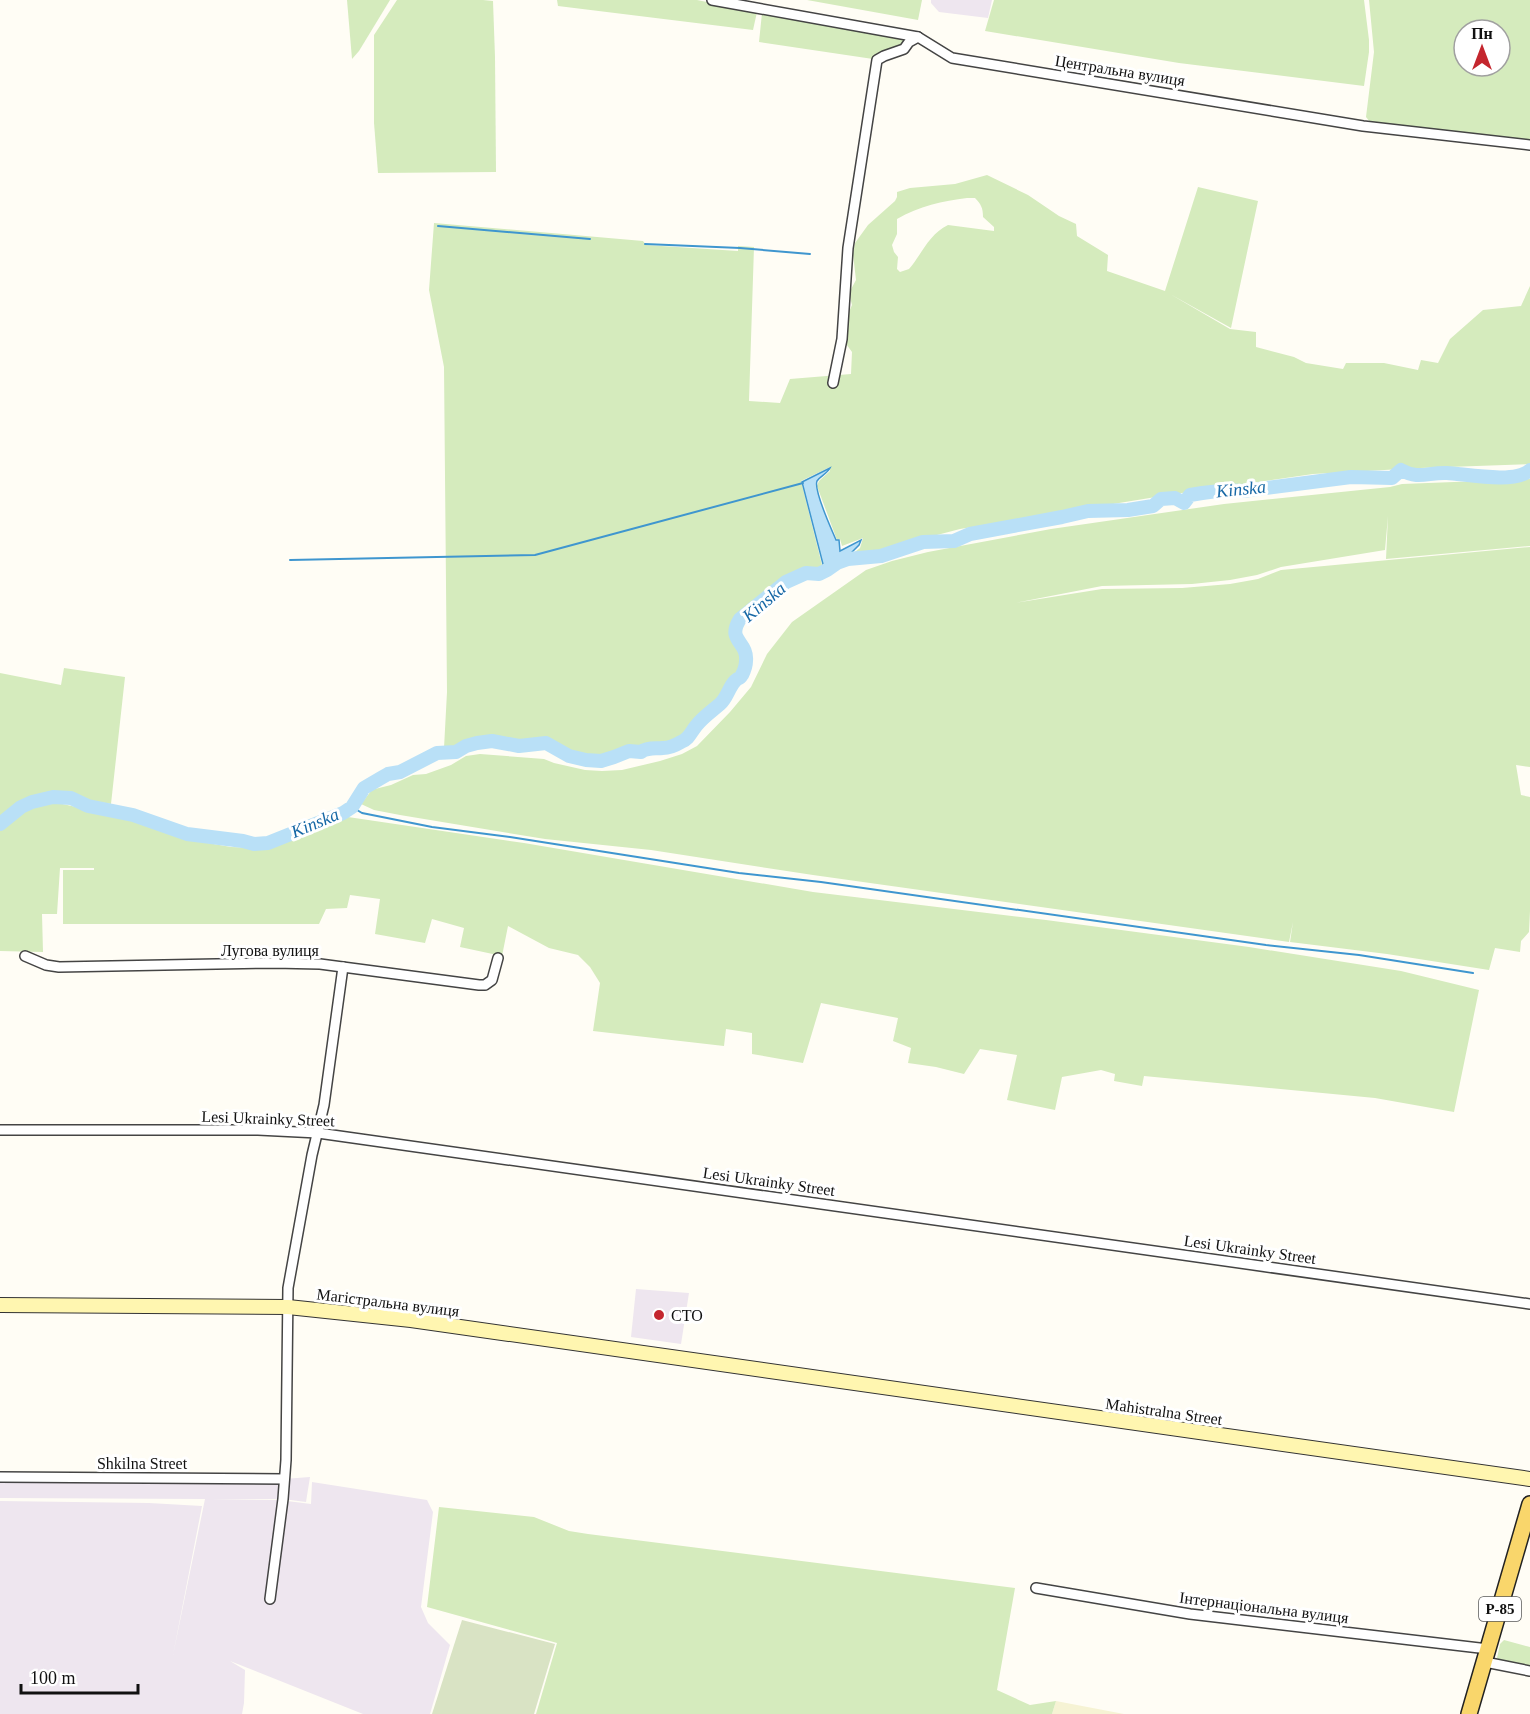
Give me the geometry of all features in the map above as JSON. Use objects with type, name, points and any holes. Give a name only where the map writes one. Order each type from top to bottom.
[{"type":"main road","name":"Магістральна вулиця","points":[[0,1305],[288,1307],[411,1320],[794,1375]]},
{"type":"main road","name":"Mahistralna Street","points":[[794,1375],[1530,1479]]},
{"type":"main road","name":"Р-85","points":[[1469,1714],[1530,1504]]},
{"type":"street","name":"Центральна вулиця","points":[[712,0],[918,37],[952,58],[1363,126],[1530,145]]},
{"type":"street","points":[[833,383],[842,339],[848,248],[877,60],[904,49],[909,42],[918,37]]},
{"type":"street","name":"Лугова вулиця","points":[[24,956],[46,965],[59,967],[320,964],[485,985],[492,980],[498,958]]},
{"type":"street","points":[[270,1599],[284,1479],[289,1281],[324,1105],[343,967]]},
{"type":"street","name":"Lesi Ukrainky Street","points":[[0,1130],[268,1130],[318,1133],[1530,1304]]},
{"type":"street","name":"Shkilna Street","points":[[0,1477],[284,1479]]},
{"type":"street","name":"Інтернаціональна вулиця","points":[[1036,1588],[1190,1614],[1486,1656],[1530,1671]]},
{"type":"shaded area","points":[[931,0],[992,0],[988,18],[939,12]]},
{"type":"shaded area","name":"СТО","points":[[636,1289],[689,1293],[681,1344],[631,1337]]},
{"type":"shaded area","points":[[0,1477],[284,1479],[310,1477],[306,1502],[283,1499],[210,1499],[279,1500],[311,1504],[312,1482],[427,1500],[433,1512],[421,1607],[428,1623],[450,1645],[430,1714],[363,1714],[230,1661],[245,1670],[242,1714],[0,1714],[0,1501],[202,1506],[173,1655],[205,1499],[0,1498]]},
{"type":"shaded area","points":[[1056,1701],[1124,1714],[1052,1714]]},
{"type":"green space","points":[[347,0],[390,0],[352,59]]},
{"type":"green space","points":[[397,0],[493,1],[496,172],[378,173],[374,123],[374,35]]},
{"type":"green space","points":[[557,0],[697,0],[757,12],[753,30],[558,6]]},
{"type":"green space","points":[[807,0],[922,0],[918,20]]},
{"type":"green space","points":[[994,0],[1364,0],[1369,52],[1364,86],[1179,63],[985,31]]},
{"type":"green space","points":[[1369,0],[1530,0],[1530,142],[1370,122],[1366,117],[1374,52]]},
{"type":"green space","points":[[762,13],[907,38],[900,48],[873,59],[759,42]]},
{"type":"green space","points":[[987,175],[1028,195],[1059,216],[1076,224],[1077,236],[1108,255],[1107,271],[1165,291],[1198,187],[1258,201],[1231,328],[1170,294],[1230,329],[1256,332],[1256,347],[1294,357],[1306,363],[1343,369],[1346,363],[1384,363],[1418,370],[1421,360],[1438,363],[1450,339],[1483,310],[1521,306],[1530,286],[1530,464],[1313,474],[960,529],[864,554],[851,555],[860,548],[863,538],[842,546],[840,539],[837,540],[817,486],[830,471],[830,467],[801,481],[823,569],[820,571],[806,570],[788,577],[739,616],[732,626],[730,637],[744,658],[740,672],[720,698],[681,740],[627,748],[613,755],[591,757],[571,752],[551,739],[517,742],[495,738],[444,748],[447,692],[444,367],[429,290],[434,223],[643,241],[646,245],[738,251],[738,246],[754,247],[749,401],[780,403],[790,379],[851,374],[852,352],[844,341],[844,337],[848,326],[847,316],[852,305],[849,293],[856,280],[853,254],[855,243],[868,225],[895,201],[897,192],[910,188],[955,184]],"holes":[[[975,198],[981,206],[983,217],[994,227],[994,231],[948,225],[931,239],[909,269],[900,272],[897,269],[898,257],[892,245],[897,234],[897,219],[931,205]]]},
{"type":"green space","points":[[1530,479],[1530,546],[1386,559],[1388,516],[1385,550],[1281,567],[1257,575],[1230,580],[1192,584],[1102,586],[1015,603],[1102,589],[1182,588],[1230,584],[1258,579],[1281,570],[1530,547],[1530,767],[1516,765],[1521,795],[1530,797],[1529,932],[1521,941],[1520,952],[1495,948],[1489,970],[1290,942],[1293,922],[1289,942],[651,850],[545,839],[400,815],[374,810],[361,804],[375,789],[413,775],[426,774],[451,765],[466,756],[480,754],[544,759],[585,770],[602,771],[622,770],[682,754],[697,746],[751,687],[767,654],[792,622],[866,570],[892,561],[1051,529],[1224,504],[1402,484]]},
{"type":"green space","points":[[64,668],[125,677],[111,804],[54,794],[21,801],[0,819],[0,673],[61,685]]},
{"type":"green space","points":[[49,801],[135,820],[196,841],[231,847],[259,848],[283,841],[336,819],[348,817],[524,843],[813,892],[1249,947],[1401,971],[1479,990],[1454,1112],[1375,1098],[1144,1076],[1142,1086],[1114,1081],[1115,1074],[1101,1070],[1062,1077],[1055,1110],[1007,1100],[1017,1055],[980,1049],[964,1074],[908,1063],[911,1048],[893,1041],[898,1018],[821,1003],[803,1063],[752,1054],[752,1033],[726,1029],[724,1046],[593,1031],[600,983],[590,967],[578,955],[549,948],[508,926],[502,956],[460,947],[464,928],[432,919],[425,943],[375,934],[380,899],[350,895],[347,908],[326,909],[319,924],[63,924],[63,870],[94,870],[94,868],[60,868],[57,914],[42,914],[43,952],[0,951],[0,830],[29,808]]},
{"type":"green space","points":[[439,1507],[534,1517],[569,1531],[588,1534],[1015,1588],[997,1690],[1030,1705],[1056,1701],[1052,1714],[536,1714],[557,1643],[427,1607]]},
{"type":"green space","points":[[462,1620],[555,1644],[534,1714],[432,1714]]},
{"type":"green space","points":[[1504,1640],[1530,1647],[1530,1668],[1500,1661],[1497,1658],[1500,1644]]},
{"type":"water","points":[[830,468],[818,479],[817,486],[827,519],[836,540],[839,540],[840,551],[861,540],[849,555],[853,556],[854,562],[839,565],[825,572],[802,482]]},
{"type":"waterway","points":[[438,226],[590,239]]},
{"type":"waterway","points":[[645,244],[810,254]]},
{"type":"waterway","name":"Kinska","points":[[0,824],[21,807],[32,802],[53,797],[71,798],[88,806],[133,815],[187,834],[254,844],[268,843],[343,813],[352,807],[364,788],[388,774],[400,772],[437,753],[456,752],[477,743],[492,741],[519,746],[546,743],[569,756],[601,761],[629,751],[641,752],[677,744],[686,739],[722,702],[733,683],[742,675],[746,664],[746,654],[735,632],[740,619],[786,582],[806,573],[819,574],[848,559],[881,556],[923,542],[954,541],[970,534],[1088,511],[1128,510],[1153,506],[1161,499],[1175,498],[1184,503],[1190,495],[1210,492],[1243,491],[1351,477],[1392,478],[1401,470],[1413,475],[1447,473],[1502,477],[1513,477],[1530,470]]},
{"type":"waterway","points":[[290,560],[535,555],[803,483]]},
{"type":"waterway","points":[[352,807],[362,813],[432,827],[739,873],[821,882],[1266,945],[1359,955],[1473,973]]},
{"type":"place","name":"СТО","points":[[659,1315]]}]
